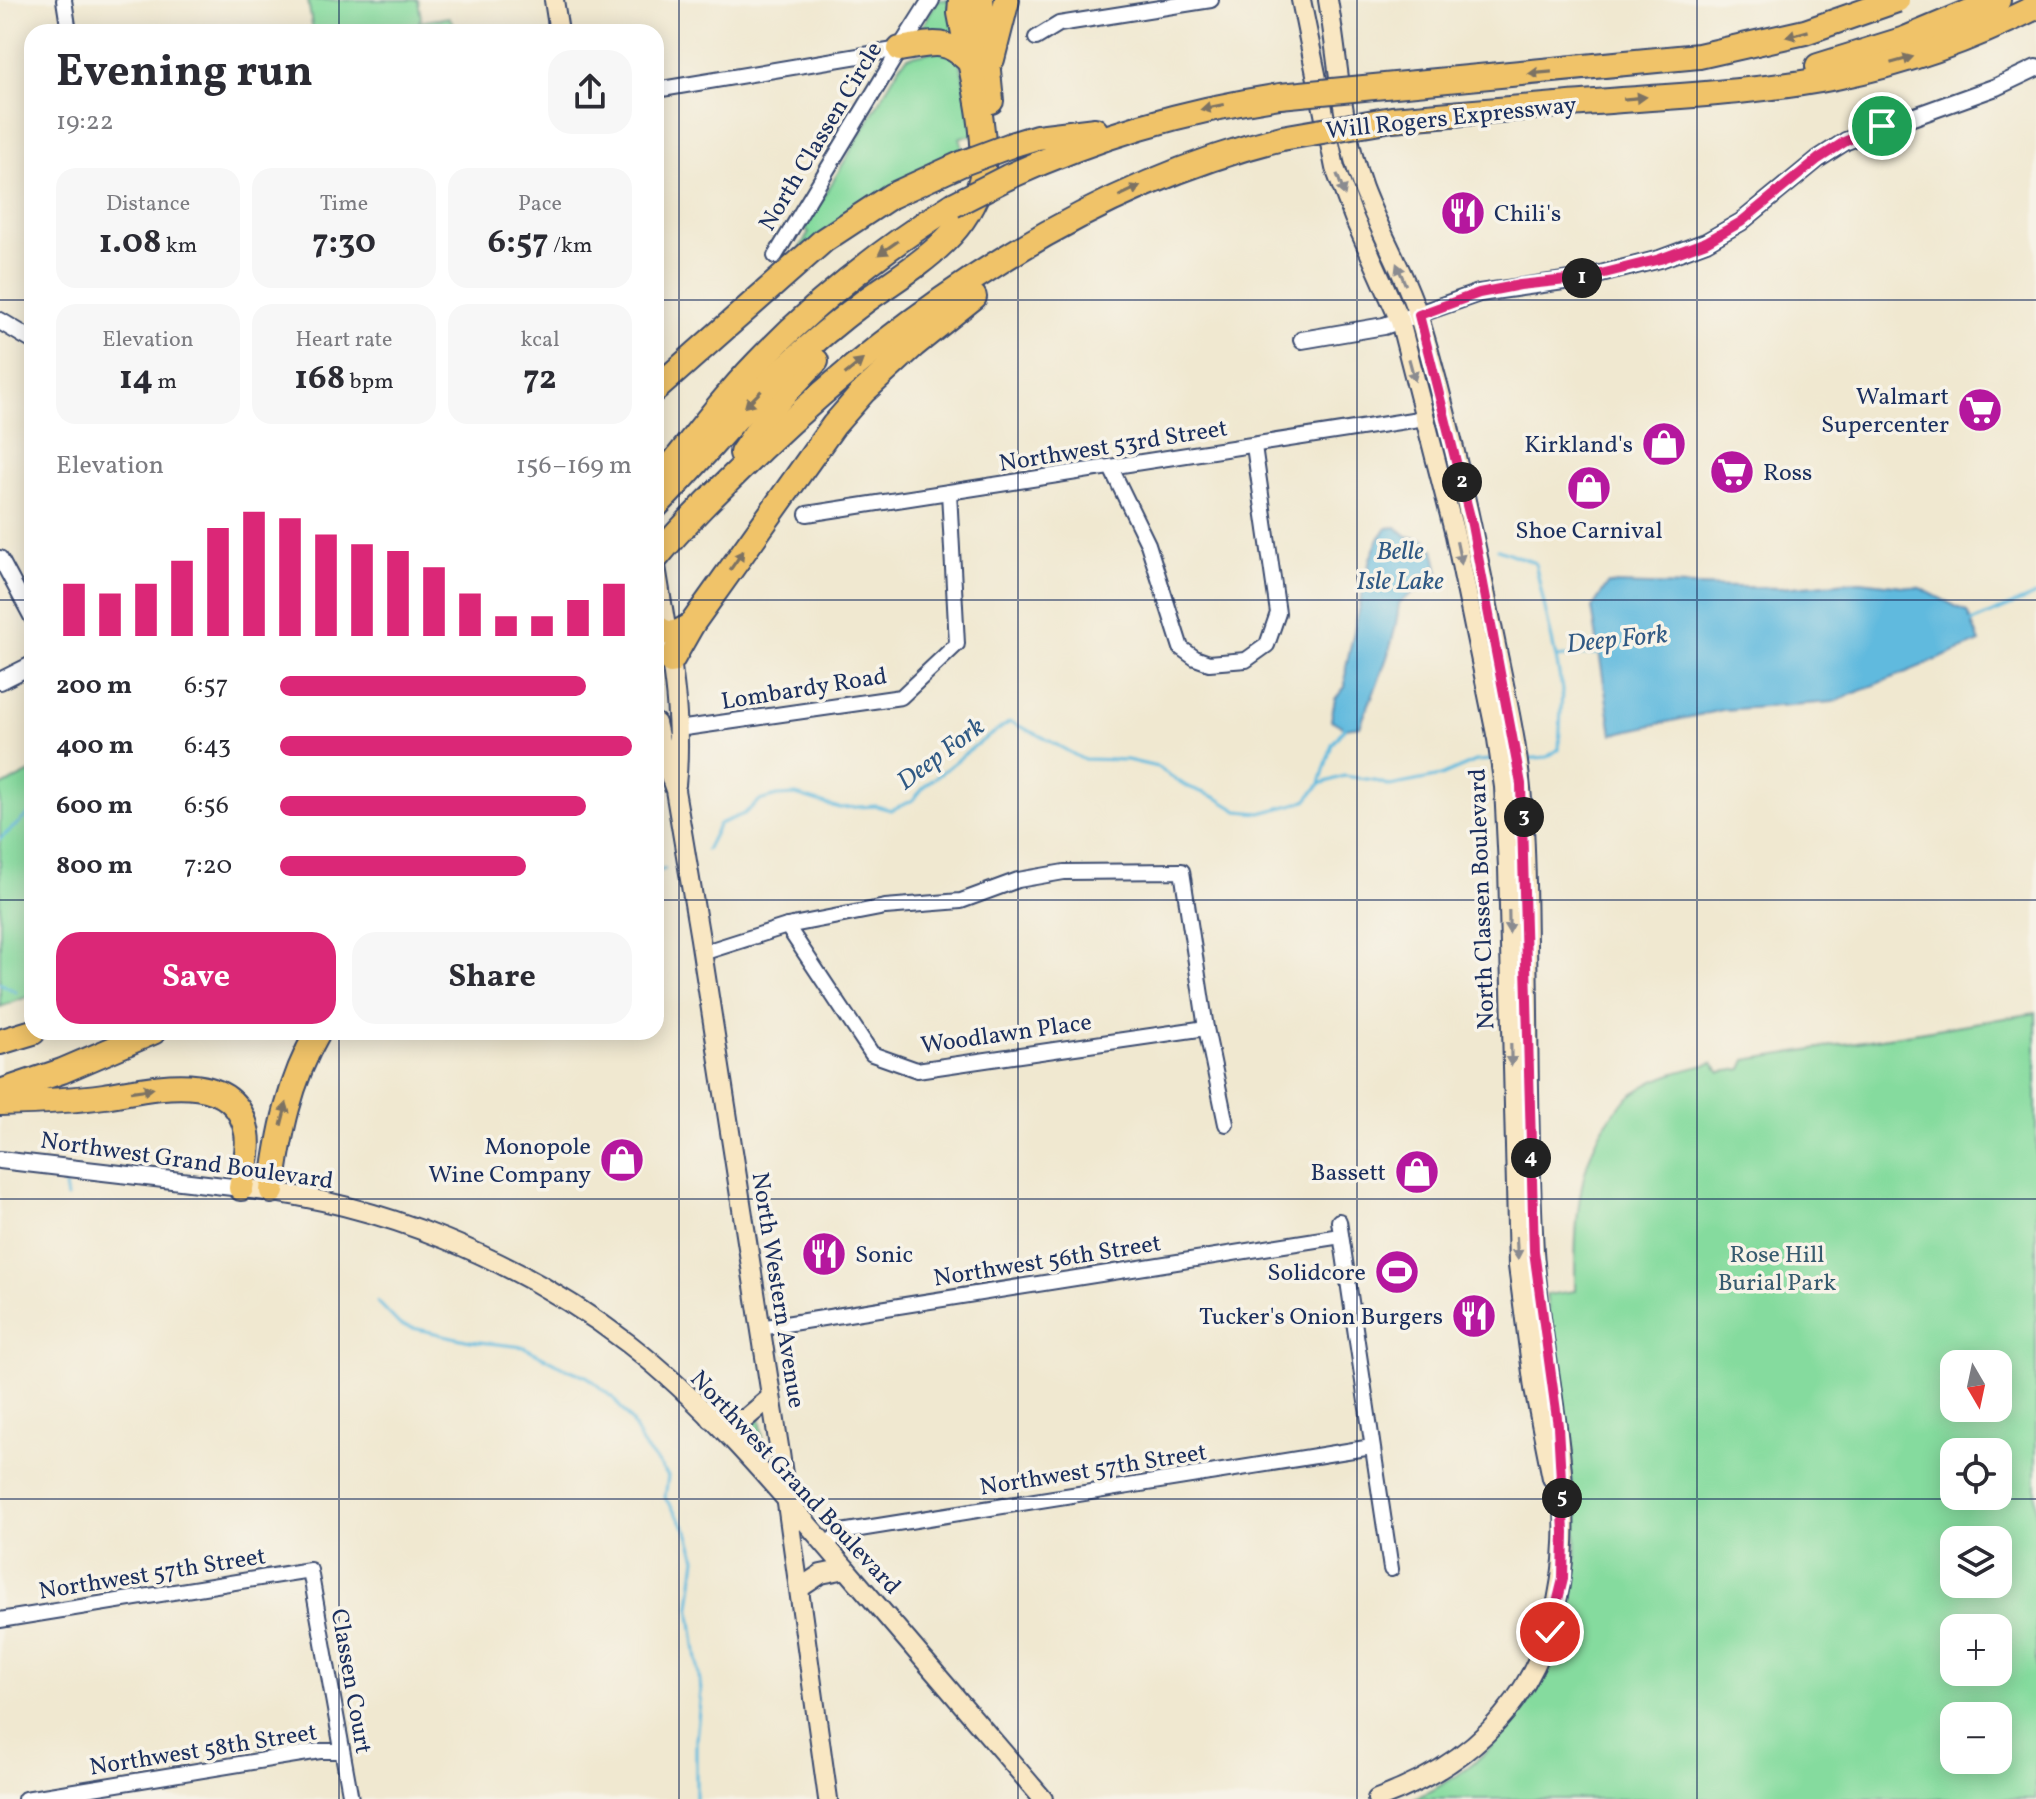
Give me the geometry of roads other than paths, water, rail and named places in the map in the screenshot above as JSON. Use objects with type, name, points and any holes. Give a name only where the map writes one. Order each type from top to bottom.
[{"type":"highway","points":[[664,497],[745,406],[785,368],[842,319],[946,242],[969,212],[984,166],[981,128],[960,13],[961,0]]},
{"type":"highway","points":[[989,85],[993,52],[1007,0]]},
{"type":"highway","name":"Will Rogers Expressway","points":[[664,475],[755,365],[805,315],[877,255],[953,205],[1008,177],[1094,140],[1227,104],[1280,96],[1699,56],[1805,32],[1897,0]]},
{"type":"highway","points":[[1743,89],[1905,39],[1998,0]]},
{"type":"highway","points":[[713,495],[777,402],[796,380],[828,349],[946,262],[977,228],[990,201],[997,170],[997,136],[989,85],[985,7]]},
{"type":"highway","name":"Will Rogers Expressway","points":[[664,549],[713,495],[857,364],[938,304],[1060,227],[1171,173],[1242,148],[1282,138],[1392,119],[1743,89],[1834,77],[1899,61],[1969,38],[2036,7]]},
{"type":"highway","points":[[900,49],[944,44],[955,47],[968,60]]},
{"type":"highway","points":[[668,372],[824,240],[891,196],[963,163],[1037,137],[1145,124]]},
{"type":"highway","points":[[671,661],[692,624],[808,459],[863,392],[914,345],[1060,227]]},
{"type":"highway","points":[[664,632],[675,634],[692,624]]},
{"type":"highway","points":[[0,1042],[24,1035]]},
{"type":"highway","points":[[0,1092],[62,1071],[134,1040]]},
{"type":"highway","points":[[272,1191],[285,1109],[314,1040]]},
{"type":"highway","points":[[0,1103],[65,1101],[185,1085],[207,1088],[237,1108],[245,1124],[248,1146],[241,1188]]},
{"type":"main road","points":[[554,0],[558,24]]},
{"type":"main road","name":"North Classen Boulevard","points":[[1301,0],[1335,168],[1400,321],[1506,738]]},
{"type":"main road","name":"North Classen Boulevard","points":[[1328,0],[1351,146],[1363,189],[1419,315],[1460,472],[1506,738],[1513,786],[1517,866],[1522,1170],[1558,1426],[1564,1532],[1563,1579],[1558,1604],[1550,1632],[1526,1683],[1507,1710],[1453,1762],[1408,1787],[1377,1799]]},
{"type":"main road","points":[[1440,477],[1460,472]]},
{"type":"main road","name":"North Western Avenue","points":[[664,640],[671,661],[678,729],[675,790]]},
{"type":"main road","name":"North Western Avenue","points":[[664,759],[675,790],[702,953],[800,1588],[828,1799]]},
{"type":"main road","name":"Northwest Grand Boulevard","points":[[241,1188],[345,1206],[399,1222],[503,1266],[550,1291],[609,1330],[658,1368],[786,1499],[1043,1799]]},
{"type":"main road","points":[[711,1419],[745,1419],[771,1397]]},
{"type":"main road","points":[[800,1588],[821,1574],[846,1569]]},
{"type":"street","points":[[64,0],[68,24]]},
{"type":"street","name":"North Classen Circle","points":[[775,256],[931,0]]},
{"type":"street","points":[[1036,38],[1059,24],[1211,0]]},
{"type":"street","points":[[664,89],[900,49]]},
{"type":"street","points":[[1302,340],[1400,321],[1479,293],[1585,278],[1660,259],[1706,242],[1741,222],[1818,159],[1846,141],[1996,87],[2036,68]]},
{"type":"street","points":[[0,321],[24,335]]},
{"type":"street","name":"Northwest 53rd Street","points":[[807,514],[1425,418]]},
{"type":"street","points":[[1111,468],[1148,544],[1181,648],[1209,663],[1246,660],[1267,645],[1278,613],[1254,446]]},
{"type":"street","name":"Lombardy Road","points":[[678,729],[901,697],[957,644],[949,492]]},
{"type":"street","points":[[0,558],[24,603]]},
{"type":"street","points":[[0,681],[24,669]]},
{"type":"street","points":[[702,953],[787,926],[885,907],[961,901],[1018,880],[1064,872],[1182,871],[1206,1028],[1226,1124]]},
{"type":"street","name":"Woodlawn Place","points":[[787,926],[872,1054],[917,1070],[1206,1028]]},
{"type":"street","name":"Northwest Grand Boulevard","points":[[0,1160],[241,1188]]},
{"type":"street","name":"Northwest 56th Street","points":[[760,1328],[1340,1228],[1372,1447]]},
{"type":"street","points":[[1372,1447],[1391,1569]]},
{"type":"street","name":"Northwest 57th Street","points":[[826,1545],[841,1532],[1372,1447]]},
{"type":"street","name":"Northwest 57th Street","points":[[0,1620],[310,1570]]},
{"type":"street","name":"Classen Court","points":[[310,1570],[351,1799]]},
{"type":"street","name":"Northwest 58th Street","points":[[25,1799],[316,1751],[341,1751]]},
{"type":"water","name":"Belle Isle Lake","points":[[1396,527],[1407,536],[1425,540],[1430,549],[1434,549],[1439,572],[1434,572],[1428,582],[1399,603],[1389,651],[1360,726],[1345,728],[1331,720],[1335,699],[1345,687],[1346,667],[1370,559],[1387,528]]},
{"type":"water","points":[[1860,581],[1920,588],[1967,612],[1980,642],[1833,702],[1722,710],[1612,734],[1592,608],[1608,584],[1780,588]]},
{"type":"waterway","points":[[1498,549],[1535,563],[1556,658]]},
{"type":"waterway","name":"Deep Fork","points":[[1969,623],[2036,595]]},
{"type":"waterway","name":"Deep Fork","points":[[1524,759],[1547,757],[1559,749],[1562,690],[1556,658],[1603,653]]},
{"type":"waterway","name":"Deep Fork","points":[[706,850],[719,824],[744,814],[759,801],[777,796],[796,795],[839,808],[876,806],[891,810],[913,800],[926,785],[1010,722],[1082,759],[1127,760],[1157,767],[1186,786],[1217,798],[1238,811],[1261,813],[1306,801],[1320,784],[1344,776],[1374,780],[1390,786],[1441,776],[1476,761],[1492,760]]},
{"type":"waterway","points":[[1320,783],[1332,744],[1346,726]]},
{"type":"waterway","name":"Deep Fork","points":[[0,839],[24,818]]},
{"type":"waterway","points":[[0,983],[16,992]]},
{"type":"waterway","points":[[63,1176],[67,1198]]},
{"type":"waterway","points":[[377,1301],[400,1325],[470,1341],[524,1347],[588,1377],[614,1399],[631,1421],[642,1444],[668,1476],[665,1498],[688,1531],[696,1558],[690,1606],[701,1691],[696,1739],[696,1799]]},
{"type":"place","name":"Chili's","points":[[1463,213]]},
{"type":"place","name":"Walmart Supercenter","points":[[1980,410]]},
{"type":"place","name":"Kirkland's","points":[[1664,444]]},
{"type":"place","name":"Ross","points":[[1732,472]]},
{"type":"place","name":"Shoe Carnival","points":[[1589,488]]},
{"type":"place","name":"Monopole Wine Company","points":[[622,1160]]},
{"type":"place","name":"Bassett","points":[[1417,1172]]},
{"type":"place","name":"Sonic","points":[[824,1254]]},
{"type":"place","name":"Solidcore","points":[[1397,1272]]},
{"type":"place","name":"Tucker's Onion Burgers","points":[[1474,1316]]},
{"type":"park label","name":"Rose Hill Burial Park","points":[[1777,1268]]}]
